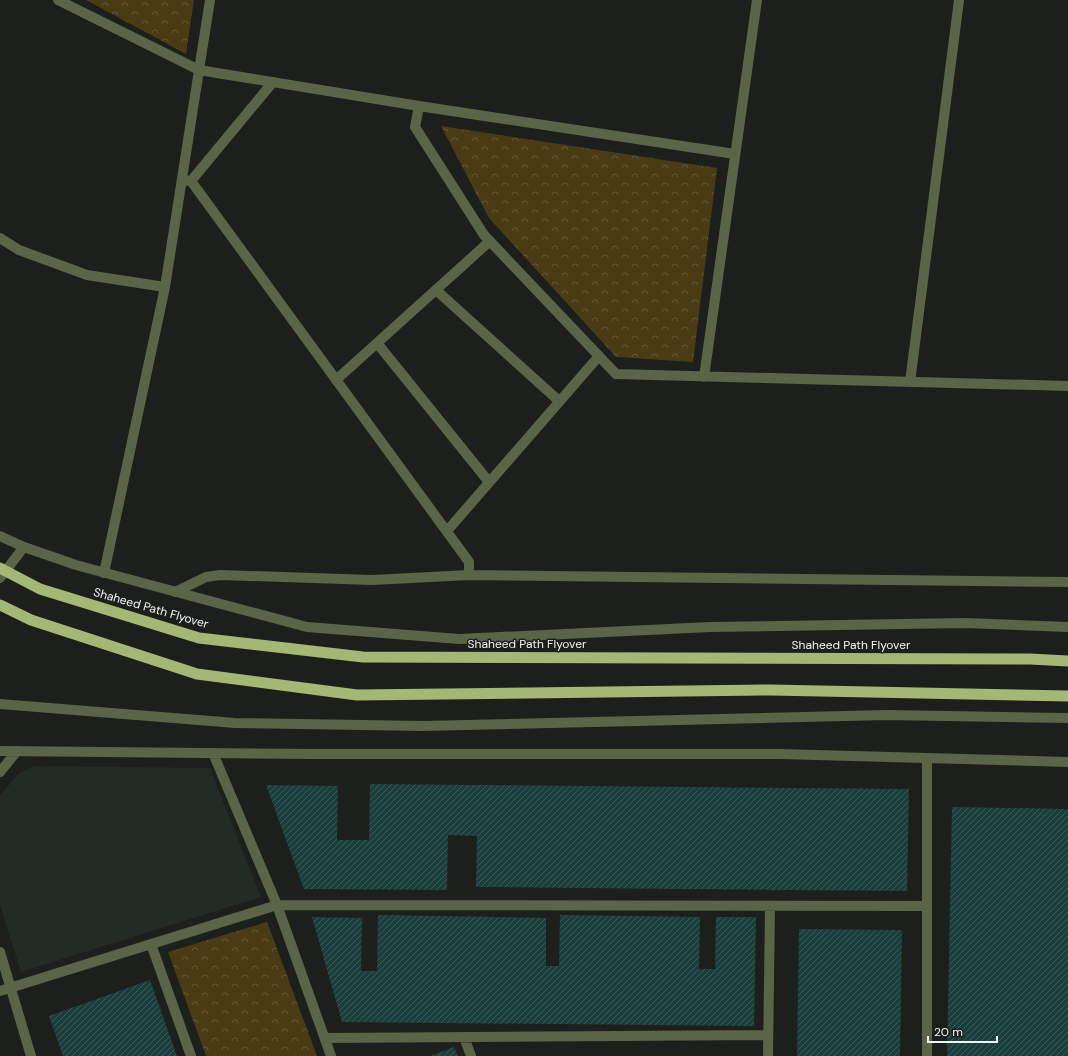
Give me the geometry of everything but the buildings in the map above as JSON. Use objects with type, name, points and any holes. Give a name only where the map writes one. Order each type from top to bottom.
[{"type":"highway","name":"Shaheed Path Flyover","points":[[0,568],[40,589],[199,638],[363,657],[771,657],[1022,659],[1068,661]]},
{"type":"highway","points":[[0,605],[31,620],[197,674],[357,695],[772,690],[1068,696]]},
{"type":"street","points":[[58,0],[199,70],[419,106],[736,154]]},
{"type":"street","points":[[104,573],[186,181],[199,70],[210,0]]},
{"type":"street","points":[[704,377],[757,0]]},
{"type":"street","points":[[910,382],[959,0]]},
{"type":"street","points":[[186,181],[273,82]]},
{"type":"street","points":[[419,106],[415,127],[484,235],[616,374],[1068,386]]},
{"type":"street","points":[[186,181],[336,380],[447,531],[469,562],[469,575]]},
{"type":"street","points":[[0,238],[20,250],[87,275],[165,287]]},
{"type":"street","points":[[336,380],[490,241]]},
{"type":"street","points":[[436,290],[560,401]]},
{"type":"street","points":[[377,343],[489,482]]},
{"type":"street","points":[[447,531],[599,356]]},
{"type":"street","name":"Shaheed Path Flyover","points":[[0,536],[24,547],[104,573],[307,627],[459,639],[710,627],[965,623],[1068,627]]},
{"type":"street","points":[[0,578],[24,547]]},
{"type":"street","points":[[175,592],[206,578],[220,575],[372,580],[469,575],[1068,582]]},
{"type":"street","points":[[0,704],[235,723],[423,726],[888,715],[1068,718]]},
{"type":"street","points":[[0,751],[780,754],[1068,762]]},
{"type":"street","points":[[0,772],[17,751]]},
{"type":"street","points":[[213,753],[277,905],[331,1056]]},
{"type":"street","points":[[927,1056],[928,759]]},
{"type":"street","points":[[0,991],[10,986],[277,905],[927,906]]},
{"type":"street","points":[[768,1056],[770,906]]},
{"type":"street","points":[[151,944],[191,1056]]},
{"type":"street","points":[[0,952],[31,1056]]},
{"type":"street","points":[[324,1038],[768,1035]]},
{"type":"street","points":[[464,1037],[471,1056]]},
{"type":"shaded area","points":[[35,766],[210,768],[261,897],[21,972],[0,905],[0,796],[18,774]]},
{"type":"green space","points":[[86,0],[194,0],[186,54]]},
{"type":"green space","points":[[441,126],[717,168],[693,362],[616,357],[489,218]]},
{"type":"green space","points":[[267,922],[317,1056],[206,1056],[168,952]]}]
